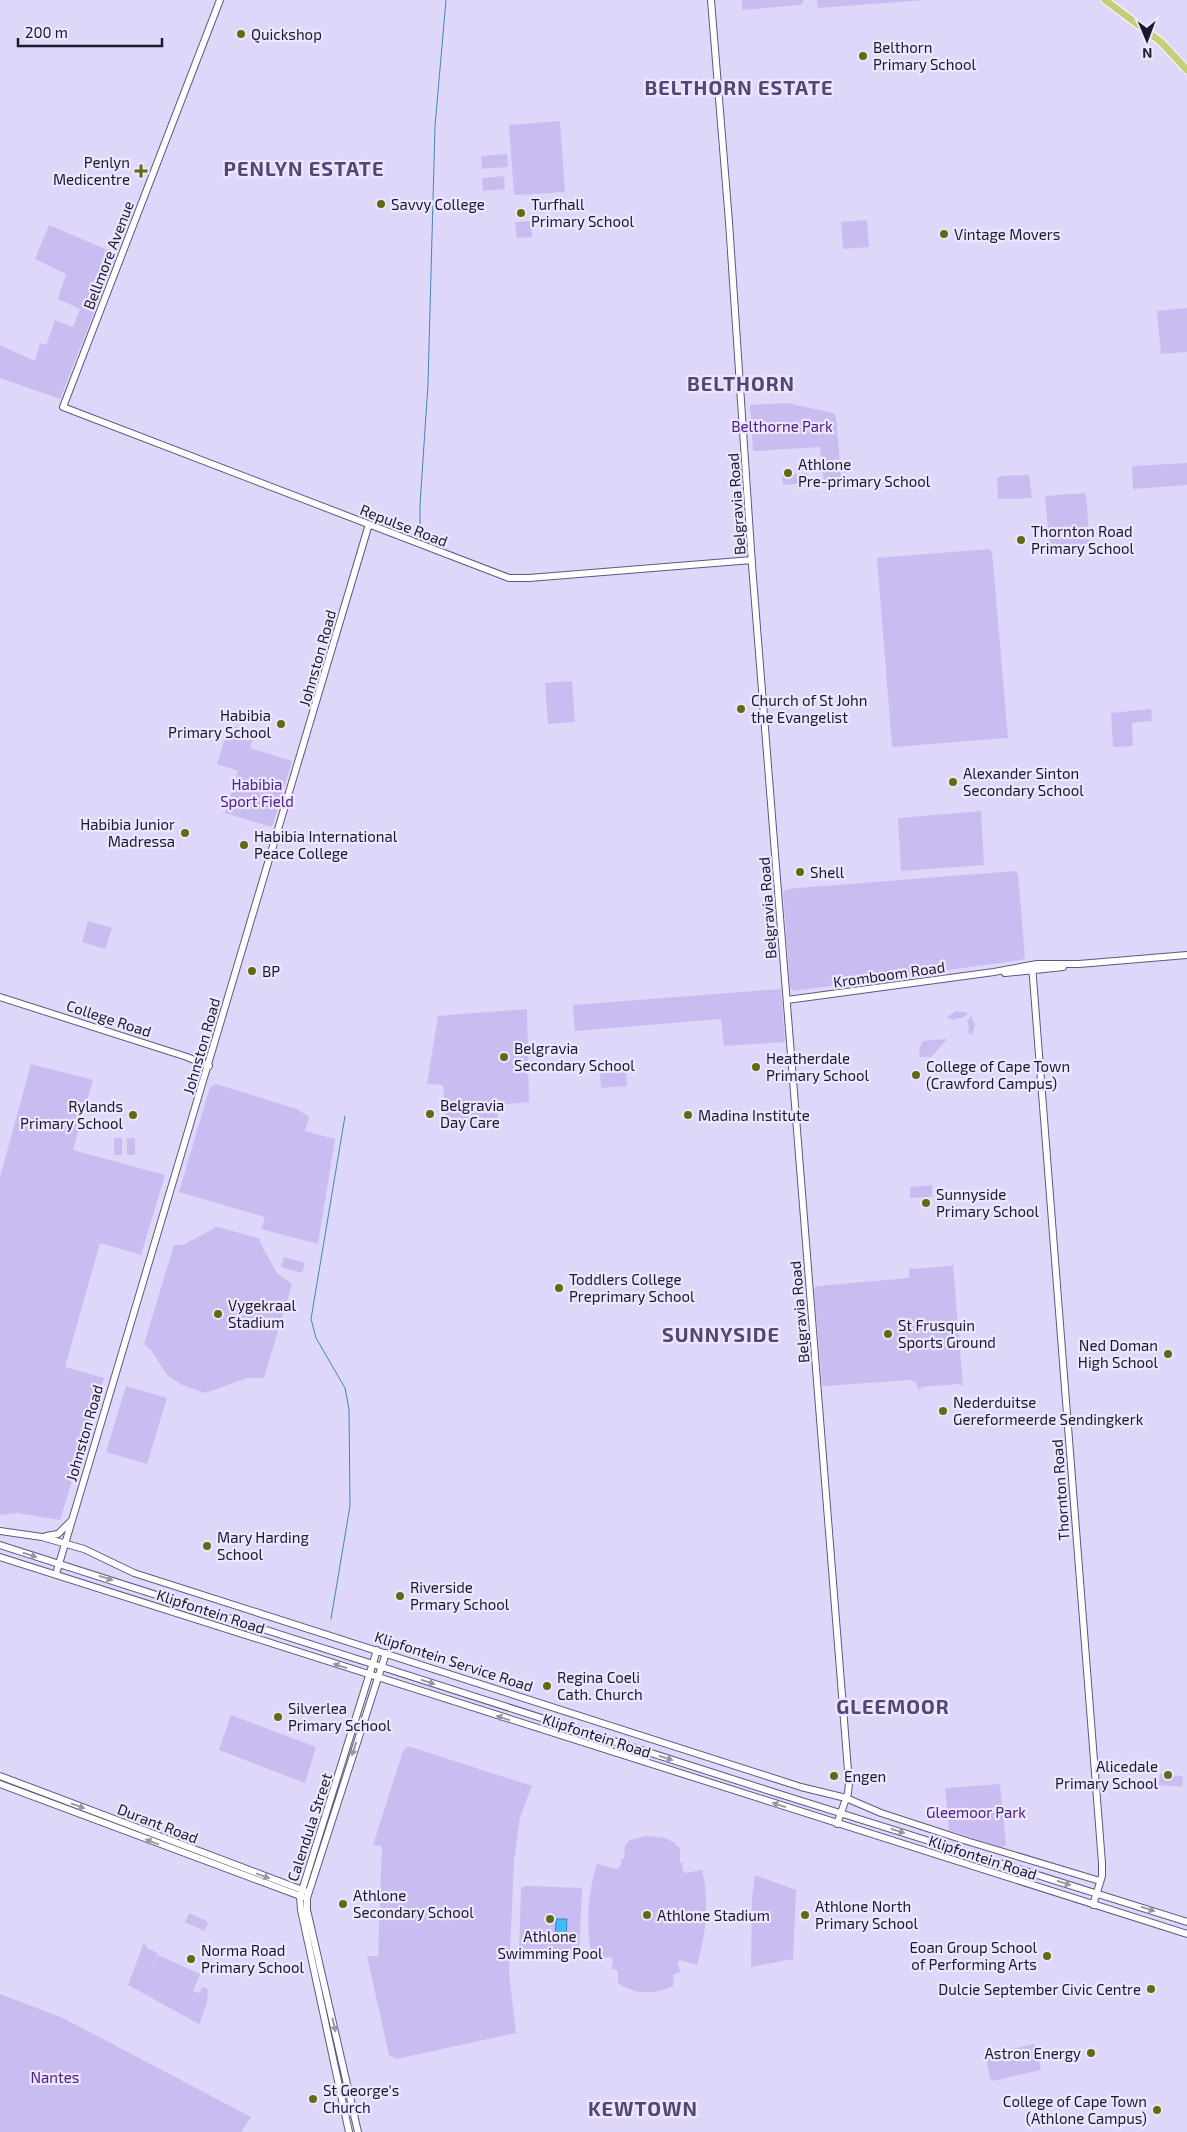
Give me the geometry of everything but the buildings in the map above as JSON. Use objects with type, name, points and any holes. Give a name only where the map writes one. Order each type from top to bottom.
[{"type":"main road","points":[[1106,0],[1161,42],[1187,70]]},
{"type":"street","name":"Bellmore Avenue","points":[[63,407],[220,0]]},
{"type":"street","name":"Belgravia Road","points":[[712,0],[752,560],[848,1779],[846,1798],[838,1824]]},
{"type":"street","name":"Repulse Road","points":[[63,407],[502,576],[516,579],[752,560]]},
{"type":"street","name":"Johnston Road","points":[[56,1574],[189,1126],[209,1066],[369,524]]},
{"type":"street","name":"Kromboom Road","points":[[787,1000],[1032,967],[1187,955]]},
{"type":"street","name":"Thornton Road","points":[[1032,967],[1103,1869],[1093,1905]]},
{"type":"street","name":"College Road","points":[[0,997],[187,1057],[209,1066]]},
{"type":"street","points":[[42,1537],[58,1534],[72,1520]]},
{"type":"street","name":"Klipfontein Service Road","points":[[0,1531],[42,1537],[66,1543],[93,1552],[134,1573],[386,1652],[801,1787],[846,1798],[970,1842],[1100,1881]]},
{"type":"street","name":"Klipfontein Road","points":[[0,1545],[1187,1922]]},
{"type":"street","name":"Klipfontein Road","points":[[0,1557],[1187,1934]]},
{"type":"street","name":"Calendula Street","points":[[349,2132],[301,1910],[304,1894],[338,1788],[378,1650]]},
{"type":"street","name":"Calendula Street","points":[[338,1788],[379,1678],[386,1652]]},
{"type":"street","name":"Durant Road","points":[[0,1776],[239,1871]]},
{"type":"street","name":"Durant Road","points":[[0,1784],[304,1894]]},
{"type":"street","name":"Calendula Street","points":[[304,1894],[358,2132]]},
{"type":"green space","points":[[742,0],[804,0],[801,5],[742,10]]},
{"type":"green space","points":[[817,0],[925,0],[818,8]]},
{"type":"green space","points":[[560,121],[565,192],[514,195],[509,125]]},
{"type":"green space","points":[[507,154],[508,167],[482,169],[481,156]]},
{"type":"green space","points":[[504,176],[505,189],[483,191],[482,178]]},
{"type":"green space","points":[[867,220],[869,247],[843,249],[841,222]]},
{"type":"green space","points":[[531,221],[532,237],[517,238],[515,222]]},
{"type":"green space","points":[[49,225],[117,254],[60,399],[0,378],[0,345],[35,361],[40,343],[46,345],[55,320],[73,327],[80,309],[58,299],[66,274],[35,259]]},
{"type":"green space","points":[[1187,308],[1187,352],[1161,354],[1157,311]]},
{"type":"green space","name":"Belthorne Park","points":[[787,403],[833,413],[836,417],[841,476],[839,481],[824,482],[820,447],[753,451],[750,405]]},
{"type":"green space","points":[[1187,463],[1187,485],[1133,489],[1132,466]]},
{"type":"green space","points":[[807,473],[808,483],[783,485],[782,475]]},
{"type":"green space","points":[[1029,475],[1032,498],[998,499],[997,479],[1000,476]]},
{"type":"green space","points":[[1086,493],[1090,546],[1050,549],[1045,496]]},
{"type":"green space","points":[[989,549],[992,552],[1008,738],[892,747],[877,558]]},
{"type":"green space","points":[[572,681],[575,722],[548,724],[545,683]]},
{"type":"green space","points":[[1151,709],[1152,721],[1132,723],[1133,746],[1113,747],[1111,713]]},
{"type":"green space","name":"Habibia Sport Field","points":[[229,725],[251,731],[253,738],[250,748],[292,761],[272,827],[225,813],[238,771],[217,764]]},
{"type":"green space","points":[[981,811],[984,865],[901,871],[898,818]]},
{"type":"green space","points":[[1015,871],[1018,874],[1025,957],[1022,960],[794,991],[790,988],[783,892],[786,889]]},
{"type":"green space","points":[[88,921],[112,928],[105,949],[82,942]]},
{"type":"green space","points":[[781,989],[785,1042],[724,1046],[721,1019],[575,1031],[573,1005]]},
{"type":"green space","points":[[527,1009],[529,1102],[497,1105],[498,1120],[446,1121],[443,1085],[427,1084],[438,1016]]},
{"type":"green space","points":[[956,1011],[968,1013],[963,1018],[953,1020],[947,1017]]},
{"type":"green space","points":[[971,1016],[975,1025],[972,1035],[968,1032],[967,1021]]},
{"type":"green space","points":[[947,1039],[931,1057],[920,1057],[919,1048],[923,1041]]},
{"type":"green space","points":[[31,1064],[93,1080],[73,1150],[165,1175],[141,1255],[100,1243],[65,1367],[104,1378],[60,1520],[17,1513],[0,1515],[0,1177]]},
{"type":"green space","points":[[626,1071],[627,1086],[601,1088],[600,1073]]},
{"type":"green space","points":[[216,1084],[297,1109],[309,1117],[305,1131],[335,1139],[318,1244],[261,1229],[265,1217],[179,1192],[210,1087]]},
{"type":"green space","points":[[114,1138],[122,1138],[122,1155],[114,1155]]},
{"type":"green space","points":[[127,1138],[135,1138],[135,1155],[127,1155]]},
{"type":"green space","points":[[932,1185],[932,1197],[910,1198],[910,1187]]},
{"type":"green space","name":"Vygekraal Stadium","points":[[215,1226],[260,1239],[277,1273],[292,1284],[264,1378],[247,1378],[205,1393],[182,1385],[167,1375],[151,1350],[144,1344],[174,1245],[183,1245],[215,1228]]},
{"type":"green space","points":[[284,1257],[305,1263],[302,1273],[281,1267]]},
{"type":"green space","name":"St Frusquin Sports Ground","points":[[953,1264],[963,1387],[959,1384],[922,1387],[919,1390],[916,1383],[911,1380],[824,1386],[822,1384],[814,1289],[817,1286],[909,1278],[909,1268],[951,1266]]},
{"type":"green space","points":[[126,1386],[167,1398],[147,1464],[106,1452]]},
{"type":"green space","points":[[231,1715],[316,1747],[305,1783],[219,1750]]},
{"type":"green space","points":[[408,1746],[532,1786],[520,1817],[514,1861],[509,1974],[516,2033],[396,2059],[389,2055],[367,1956],[378,1956],[382,1846],[373,1845],[403,1751]]},
{"type":"green space","points":[[1160,1774],[1183,1776],[1182,1787],[1159,1785]]},
{"type":"green space","name":"Gleemoor Park","points":[[1000,1784],[1006,1844],[1003,1848],[949,1830],[945,1788]]},
{"type":"green space","name":"Athlone Stadium","points":[[647,1836],[665,1838],[675,1843],[680,1848],[680,1862],[683,1863],[682,1868],[685,1873],[702,1870],[706,1894],[706,1918],[703,1942],[697,1965],[680,1960],[677,1964],[681,1972],[674,1974],[673,1986],[659,1991],[638,1992],[618,1983],[618,1971],[611,1968],[613,1963],[611,1957],[592,1959],[588,1911],[597,1864],[617,1869],[621,1865],[621,1859],[624,1859],[625,1845],[630,1840]]},
{"type":"green space","points":[[755,1875],[796,1890],[793,1959],[751,1967],[752,1897]]},
{"type":"green space","name":"Athlone Swimming Pool","points":[[526,1886],[582,1888],[579,1953],[519,1950],[521,1888]]},
{"type":"green space","points":[[189,1913],[209,1922],[204,1931],[185,1922]]},
{"type":"green space","points":[[144,1942],[148,1949],[158,1953],[150,1973],[158,1955],[200,1974],[193,1991],[200,1993],[202,1987],[208,1989],[207,2003],[199,2024],[128,1985]]},
{"type":"green space","name":"Nantes","points":[[0,1994],[63,2018],[251,2117],[241,2132],[0,2132]]},
{"type":"green space","points":[[1035,2044],[1041,2070],[992,2081],[990,2079],[986,2055]]},
{"type":"water","points":[[556,1919],[567,1919],[566,1941],[555,1940]]},
{"type":"waterway","points":[[420,537],[420,505],[428,384],[435,126],[446,0]]},
{"type":"waterway","points":[[331,1619],[350,1506],[349,1409],[345,1388],[316,1338],[311,1319],[345,1116]]},
{"type":"place","name":"Quickshop","points":[[241,34]]},
{"type":"place","name":"Belthorn Primary School","points":[[863,56]]},
{"type":"place","name":"Penlyn Medicentre","points":[[141,171]]},
{"type":"place","name":"Savvy College","points":[[381,204]]},
{"type":"place","name":"Turfhall Primary School","points":[[521,213]]},
{"type":"place","name":"Vintage Movers","points":[[944,234]]},
{"type":"place","name":"Athlone Pre-primary School","points":[[788,473]]},
{"type":"place","name":"Thornton Road Primary School","points":[[1021,540]]},
{"type":"place","name":"Church of St John the Evangelist","points":[[741,709]]},
{"type":"place","name":"Habibia Primary School","points":[[281,724]]},
{"type":"place","name":"Alexander Sinton Secondary School","points":[[953,782]]},
{"type":"place","name":"Habibia Junior Madressa","points":[[185,833]]},
{"type":"place","name":"Habibia International Peace College","points":[[244,845]]},
{"type":"place","name":"Shell","points":[[800,872]]},
{"type":"place","name":"BP","points":[[252,971]]},
{"type":"place","name":"Belgravia Secondary School","points":[[504,1057]]},
{"type":"place","name":"Heatherdale Primary School","points":[[756,1067]]},
{"type":"place","name":"College of Cape Town (Crawford Campus)","points":[[916,1075]]},
{"type":"place","name":"Belgravia Day Care","points":[[430,1114]]},
{"type":"place","name":"Rylands Primary School","points":[[133,1115]]},
{"type":"place","name":"Madina Institute","points":[[688,1115]]},
{"type":"place","name":"Sunnyside Primary School","points":[[926,1203]]},
{"type":"place","name":"Toddlers College Preprimary School","points":[[559,1288]]},
{"type":"place","name":"Vygekraal Stadium","points":[[218,1314]]},
{"type":"place","name":"St Frusquin Sports Ground","points":[[888,1334]]},
{"type":"place","name":"Ned Doman High School","points":[[1168,1354]]},
{"type":"place","name":"Nederduitse Gereformeerde Sendingkerk","points":[[943,1411]]},
{"type":"place","name":"Mary Harding School","points":[[207,1546]]},
{"type":"place","name":"Riverside Prmary School","points":[[400,1596]]},
{"type":"place","name":"Regina Coeli Cath. Church","points":[[547,1686]]},
{"type":"place","name":"Silverlea Primary School","points":[[278,1717]]},
{"type":"place","name":"Alicedale Primary School","points":[[1168,1775]]},
{"type":"place","name":"Engen","points":[[834,1776]]},
{"type":"place","name":"Athlone Secondary School","points":[[343,1904]]},
{"type":"place","name":"Athlone Stadium","points":[[647,1915]]},
{"type":"place","name":"Athlone North Primary School","points":[[805,1915]]},
{"type":"place","name":"Athlone Swimming Pool","points":[[550,1919]]},
{"type":"place","name":"Eoan Group School of Performing Arts","points":[[1047,1956]]},
{"type":"place","name":"Norma Road Primary School","points":[[191,1959]]},
{"type":"place","name":"Dulcie September Civic Centre","points":[[1151,1989]]},
{"type":"place","name":"Astron Energy","points":[[1091,2053]]},
{"type":"place","name":"St George's Church","points":[[313,2099]]},
{"type":"place","name":"College of Cape Town (Athlone Campus)","points":[[1157,2110]]},
{"type":"district","name":"BELTHORN ESTATE","points":[[739,87]]},
{"type":"district","name":"PENLYN ESTATE","points":[[304,168]]},
{"type":"district","name":"BELTHORN","points":[[741,383]]},
{"type":"district","name":"SUNNYSIDE","points":[[721,1334]]},
{"type":"district","name":"GLEEMOOR","points":[[893,1706]]},
{"type":"district","name":"KEWTOWN","points":[[643,2108]]}]
